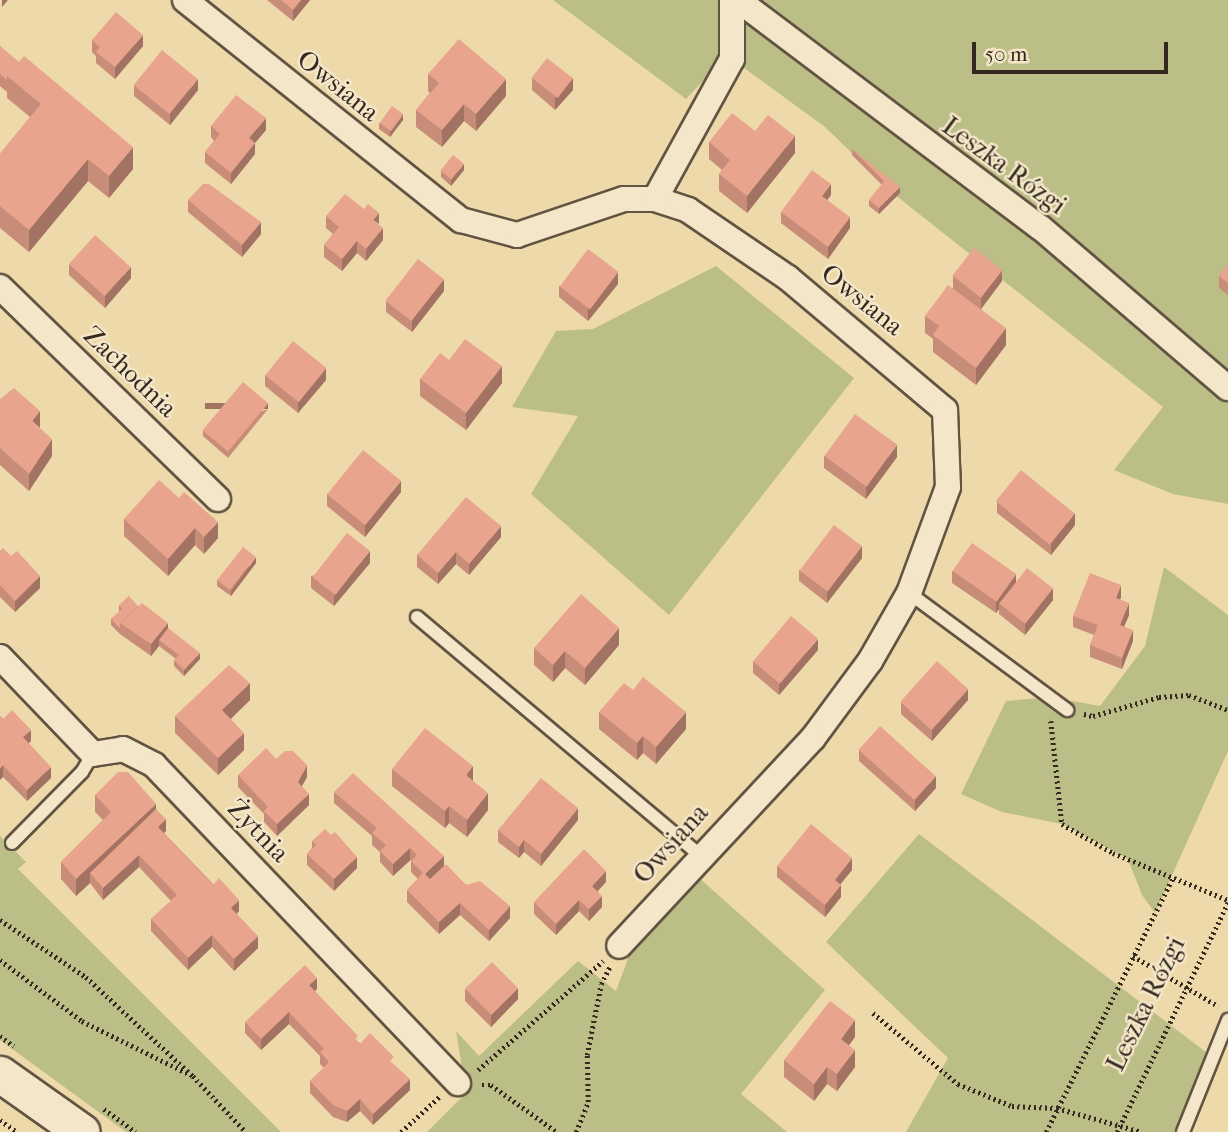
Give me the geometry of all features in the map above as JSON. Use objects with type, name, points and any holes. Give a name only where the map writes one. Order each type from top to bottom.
[{"type":"street","name":"Owsiana","points":[[184,0],[461,220],[517,235],[624,199],[655,199],[688,210],[788,278],[945,410],[948,486],[909,593],[870,661],[813,738],[700,855],[619,946]]},
{"type":"street","points":[[655,199],[732,59],[732,0]]},
{"type":"street","name":"Leszka Rózgi","points":[[738,0],[1041,228],[1228,388]]},
{"type":"street","name":"Zachodnia","points":[[0,287],[218,499]]},
{"type":"street","points":[[0,657],[93,754]]},
{"type":"street","name":"Żytnia","points":[[93,754],[123,749],[154,765],[458,1083]]},
{"type":"street","points":[[0,1074],[82,1132]]},
{"type":"lane","points":[[909,593],[1067,710]]},
{"type":"lane","points":[[417,617],[700,855]]},
{"type":"lane","points":[[12,844],[82,772],[93,754]]},
{"type":"lane","points":[[1183,1132],[1228,1020]]},
{"type":"path","points":[[1067,710],[1093,716],[1158,697],[1189,695],[1228,710]]},
{"type":"path","points":[[1050,698],[1054,771],[1062,824],[1113,853],[1228,901]]},
{"type":"path","points":[[1046,1132],[1173,877]]},
{"type":"path","name":"Leszka Rózgi","points":[[1117,1132],[1228,901]]},
{"type":"path","points":[[0,920],[34,938],[86,977],[193,1076],[246,1132]]},
{"type":"path","points":[[401,1132],[458,1083],[487,1064],[619,946]]},
{"type":"path","points":[[576,1132],[588,1102],[587,1055],[601,984],[619,946]]},
{"type":"path","points":[[1133,957],[1186,991],[1228,1012]]},
{"type":"path","points":[[0,960],[82,1021],[193,1076]]},
{"type":"path","points":[[873,1013],[958,1084],[1012,1106],[1058,1108],[1121,1123],[1142,1132]]},
{"type":"path","points":[[458,1083],[491,1085],[557,1132]]},
{"type":"path","points":[[0,1121],[17,1132]]},
{"type":"green space","points":[[553,0],[1228,0],[1228,504],[1173,494],[1114,470],[1163,407],[894,194],[825,127],[732,59],[719,64],[686,99]]},
{"type":"green space","points":[[716,266],[854,378],[669,615],[531,494],[578,416],[512,407],[556,331],[593,329]]},
{"type":"green space","points":[[1164,567],[1228,615],[1228,751],[1155,913],[1142,895],[1128,859],[1062,824],[1002,812],[961,794],[1006,701],[1050,697],[1100,706],[1145,646]]},
{"type":"green space","points":[[919,834],[1215,1059],[1180,1132],[906,1132],[948,1058],[826,942]]},
{"type":"green space","points":[[0,836],[26,862],[18,869],[281,1132],[126,1132],[0,1040]]},
{"type":"green space","points":[[698,877],[825,990],[741,1094],[787,1132],[427,1132],[466,1093],[456,1031],[479,1056],[578,961],[616,991],[629,956]]},
{"type":"building","points":[[281,0],[301,0],[293,10]]},
{"type":"building","points":[[116,12],[143,35],[115,67],[96,52],[100,47],[92,40]]},
{"type":"building","points":[[459,39],[506,79],[476,114],[464,104],[442,130],[416,110],[439,83],[428,74]]},
{"type":"building","points":[[0,46],[19,62],[7,76],[7,80],[0,74]]},
{"type":"building","points":[[162,50],[198,79],[169,114],[134,85]]},
{"type":"building","points":[[24,56],[133,147],[109,176],[88,159],[29,230],[0,206],[0,154],[41,104],[7,76]]},
{"type":"building","points":[[547,58],[573,78],[558,98],[532,78]]},
{"type":"building","points":[[236,95],[266,118],[249,138],[255,143],[231,173],[205,152],[220,134],[211,126]]},
{"type":"building","points":[[392,106],[403,114],[391,131],[380,123]]},
{"type":"building","points":[[732,113],[755,131],[768,115],[795,136],[747,196],[719,174],[730,160],[709,142]]},
{"type":"building","points":[[852,149],[900,187],[879,208],[869,200],[884,181]]},
{"type":"building","points":[[453,155],[464,164],[451,179],[440,171]]},
{"type":"building","points":[[812,170],[831,184],[822,196],[850,217],[828,247],[781,212]]},
{"type":"building","points":[[203,184],[209,184],[261,222],[242,245],[188,200]]},
{"type":"building","points":[[345,194],[364,209],[368,204],[379,213],[373,220],[383,228],[366,249],[357,241],[342,259],[324,245],[339,227],[326,216]]},
{"type":"building","points":[[95,235],[131,267],[105,296],[69,264]]},
{"type":"building","points":[[974,248],[1002,270],[981,298],[952,276]]},
{"type":"building","points":[[588,249],[618,272],[590,309],[560,287]]},
{"type":"building","points":[[418,259],[444,279],[411,321],[385,301]]},
{"type":"building","points":[[1228,264],[1228,283],[1219,276]]},
{"type":"building","points":[[948,285],[1006,328],[976,368],[933,335],[939,326],[925,316]]},
{"type":"building","points":[[465,339],[502,366],[466,413],[420,379],[440,353],[449,360]]},
{"type":"building","points":[[293,341],[326,368],[299,402],[265,375]]},
{"type":"building","points":[[243,382],[268,403],[228,451],[203,430]]},
{"type":"building","points":[[14,388],[40,411],[32,421],[52,439],[29,474],[0,448],[0,399]]},
{"type":"building","points":[[855,414],[897,445],[867,487],[824,456]]},
{"type":"building","points":[[363,450],[401,481],[365,525],[327,494]]},
{"type":"building","points":[[1021,470],[1075,513],[1049,545],[996,501]]},
{"type":"building","points":[[159,480],[179,498],[184,492],[218,522],[204,537],[195,528],[168,559],[124,519]]},
{"type":"building","points":[[466,497],[501,526],[469,564],[456,552],[438,573],[417,555]]},
{"type":"building","points":[[834,525],[862,546],[828,592],[800,571]]},
{"type":"building","points":[[347,533],[370,551],[335,595],[313,577]]},
{"type":"building","points":[[972,543],[1016,574],[997,602],[952,571]]},
{"type":"building","points":[[243,547],[256,557],[230,590],[217,580]]},
{"type":"building","points":[[3,548],[11,556],[17,551],[40,576],[15,601],[0,585],[0,551]]},
{"type":"building","points":[[1027,568],[1053,588],[1025,624],[999,603]]},
{"type":"building","points":[[1090,573],[1121,585],[1116,598],[1129,603],[1120,625],[1133,630],[1122,658],[1090,645],[1098,625],[1073,616]]},
{"type":"building","points":[[581,594],[619,628],[585,668],[565,651],[553,665],[534,648]]},
{"type":"building","points":[[129,596],[138,606],[120,623],[120,628],[111,619],[122,609],[119,605]]},
{"type":"building","points":[[142,603],[168,623],[151,644],[120,623]]},
{"type":"building","points":[[791,616],[818,638],[780,684],[753,661]]},
{"type":"building","points":[[168,628],[200,653],[184,670],[174,660],[179,655],[159,640]]},
{"type":"building","points":[[937,661],[968,689],[931,730],[900,702]]},
{"type":"building","points":[[229,665],[250,683],[222,710],[244,733],[218,758],[175,716]]},
{"type":"building","points":[[643,677],[686,712],[656,747],[643,736],[637,743],[599,712],[624,683],[633,690]]},
{"type":"building","points":[[12,710],[31,730],[23,737],[51,767],[27,790],[3,765],[0,768],[0,716],[3,719]]},
{"type":"building","points":[[880,726],[936,776],[914,800],[859,750]]},
{"type":"building","points":[[425,728],[473,766],[466,775],[488,793],[467,820],[449,806],[445,811],[392,769]]},
{"type":"building","points":[[266,748],[276,759],[285,751],[293,751],[307,765],[298,782],[309,794],[277,824],[264,811],[268,807],[238,775]]},
{"type":"building","points":[[118,772],[128,772],[156,804],[76,879],[61,862],[111,812],[95,795]]},
{"type":"building","points":[[353,773],[444,856],[425,874],[430,879],[446,864],[466,885],[480,881],[510,906],[489,930],[460,903],[439,922],[407,890],[423,873],[411,861],[417,855],[410,848],[393,864],[380,851],[386,845],[372,833],[377,828],[334,792]]},
{"type":"building","points":[[541,778],[578,808],[541,854],[524,840],[519,847],[498,830]]},
{"type":"building","points":[[156,809],[166,819],[158,827],[213,885],[219,878],[239,900],[231,908],[258,936],[234,959],[212,935],[188,958],[151,919],[177,895],[139,855],[103,888],[90,873]]},
{"type":"building","points":[[811,824],[852,858],[835,880],[841,885],[825,905],[777,866]]},
{"type":"building","points":[[325,829],[331,835],[335,832],[357,857],[334,879],[307,854],[316,845],[312,841]]},
{"type":"building","points":[[584,849],[606,871],[592,886],[602,896],[589,909],[579,900],[556,924],[534,902]]},
{"type":"building","points":[[492,962],[518,988],[491,1015],[465,989]]},
{"type":"building","points":[[305,965],[317,978],[309,985],[358,1036],[355,1039],[360,1044],[370,1033],[394,1057],[390,1061],[410,1079],[373,1114],[360,1099],[347,1111],[333,1105],[310,1081],[329,1062],[320,1052],[324,1049],[289,1012],[261,1039],[245,1022]]},
{"type":"building","points":[[830,1001],[855,1020],[841,1039],[855,1050],[837,1074],[827,1067],[814,1084],[784,1060]]}]
